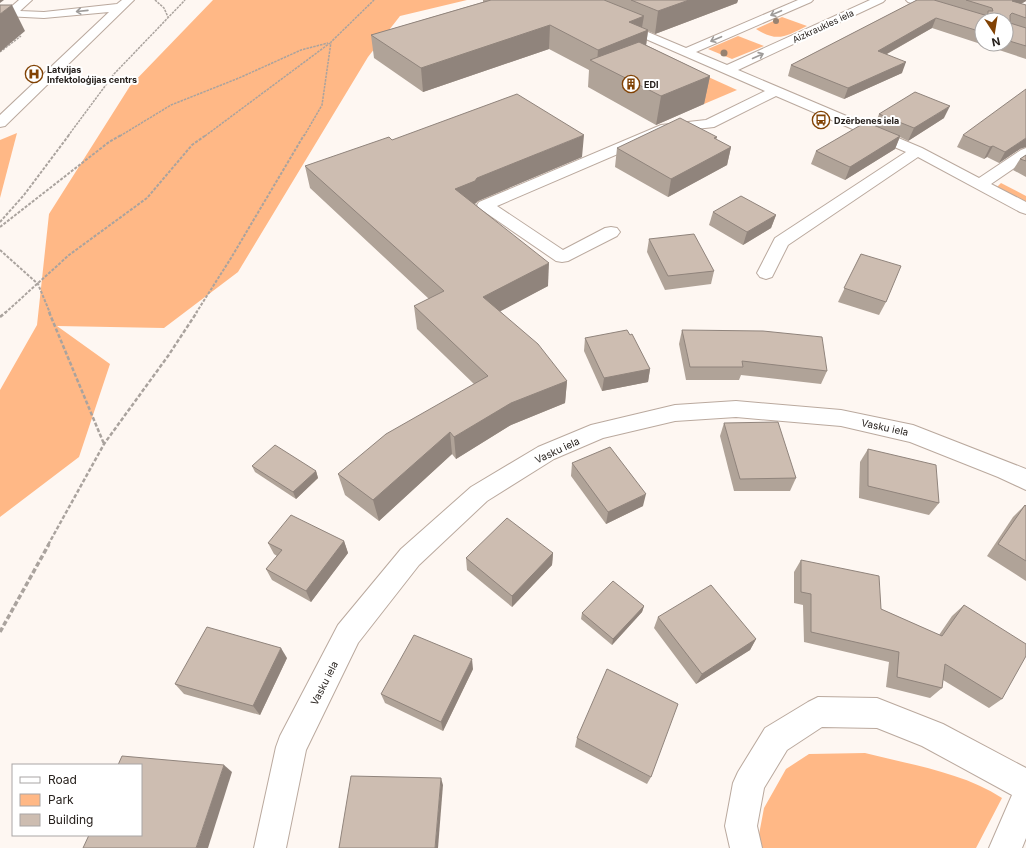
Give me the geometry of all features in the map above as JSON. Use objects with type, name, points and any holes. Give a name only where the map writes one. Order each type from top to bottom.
[{"type":"street","points":[[0,10],[12,0]]},
{"type":"street","points":[[26,0],[8,14],[44,15],[125,3]]},
{"type":"street","points":[[686,52],[749,31],[807,0]]},
{"type":"street","name":"Aizkraukles iela","points":[[726,70],[879,0]]},
{"type":"street","points":[[912,0],[974,19]]},
{"type":"street","points":[[0,123],[125,3]]},
{"type":"street","points":[[612,20],[917,151],[1026,209]]},
{"type":"street","name":"Aizkraukles iela","points":[[765,40],[789,42]]},
{"type":"street","points":[[611,232],[562,257],[485,206],[666,128],[709,124],[776,90]]},
{"type":"street","points":[[766,274],[781,242],[917,151]]},
{"type":"street","points":[[981,184],[1026,153]]},
{"type":"street","name":"Vasku iela","points":[[270,848],[291,748],[348,634],[410,558],[456,515],[479,494],[546,453],[598,431],[675,413],[736,409],[841,418],[913,434],[1006,470],[1026,480]]},
{"type":"street","points":[[746,848],[741,826],[749,783],[776,739],[818,712],[877,713],[932,735],[1026,785]]},
{"type":"street","points":[[1005,848],[1026,800]]},
{"type":"path","points":[[155,0],[164,8],[168,17]]},
{"type":"path","points":[[0,222],[24,195],[114,74],[184,0]]},
{"type":"path","points":[[0,318],[69,255],[146,198],[192,145],[331,42],[374,0]]},
{"type":"path","points":[[0,227],[109,142],[171,105],[239,78],[301,50],[331,42]]},
{"type":"path","points":[[0,632],[104,444],[168,356],[231,258],[322,105],[331,42]]},
{"type":"path","points":[[0,250],[38,284],[104,444]]},
{"type":"green space","points":[[213,0],[467,0],[400,16],[368,57],[238,272],[164,328],[57,326],[110,364],[79,457],[0,517],[0,390],[37,325],[49,214],[130,86]]},
{"type":"green space","points":[[782,17],[807,26],[787,35],[776,37],[770,36],[756,29]]},
{"type":"green space","points":[[738,36],[764,46],[732,59],[708,49]]},
{"type":"green space","points":[[651,51],[737,90],[704,104],[623,63]]},
{"type":"green space","points":[[17,133],[0,198],[0,140]]},
{"type":"green space","points":[[1001,183],[1026,196],[1026,203],[997,187]]},
{"type":"green space","points":[[865,753],[936,770],[987,789],[1002,798],[976,848],[757,848],[764,808],[786,769],[809,754]]},
{"type":"building","points":[[491,0],[604,0],[644,16],[629,22],[648,30],[598,50],[550,25],[421,68],[371,35]]},
{"type":"building","points":[[631,0],[689,0],[658,11]]},
{"type":"building","points":[[917,0],[934,0],[974,12],[974,30],[936,18],[878,51],[906,62],[848,88],[791,65]]},
{"type":"building","points":[[966,0],[1014,0],[1012,1],[1026,5],[1026,18],[1014,14],[1014,12],[988,12],[993,11],[992,8]]},
{"type":"building","points":[[0,5],[12,5],[0,14]]},
{"type":"building","points":[[1014,24],[1026,28],[1026,46],[1014,42]]},
{"type":"building","points":[[639,42],[710,76],[661,96],[590,60]]},
{"type":"building","points":[[1026,89],[1026,138],[1005,152],[963,135]]},
{"type":"building","points":[[915,92],[950,106],[914,128],[879,114]]},
{"type":"building","points":[[517,94],[584,135],[477,178],[475,181],[455,189],[549,263],[483,297],[538,344],[567,381],[511,403],[454,437],[450,432],[373,500],[338,474],[386,434],[488,376],[414,306],[444,291],[305,166],[389,137],[392,140]]},
{"type":"building","points":[[680,118],[717,137],[714,138],[731,147],[671,179],[617,148]]},
{"type":"building","points":[[866,122],[900,136],[850,167],[816,151]]},
{"type":"building","points":[[1026,155],[1026,161],[1020,159]]},
{"type":"building","points":[[741,196],[776,215],[747,232],[713,212]]},
{"type":"building","points":[[694,234],[714,271],[668,276],[649,239]]},
{"type":"building","points":[[861,254],[901,266],[886,302],[844,288]]},
{"type":"building","points":[[627,330],[630,335],[632,334],[650,369],[604,378],[585,338]]},
{"type":"building","points":[[682,330],[763,331],[822,337],[827,371],[742,361],[743,367],[690,367]]},
{"type":"building","points":[[778,422],[796,478],[740,479],[724,423]]},
{"type":"building","points":[[275,445],[316,471],[293,492],[252,466]]},
{"type":"building","points":[[610,447],[646,494],[608,512],[572,463]]},
{"type":"building","points":[[868,449],[936,465],[939,503],[868,486]]},
{"type":"building","points":[[1025,505],[1026,506],[1026,561],[998,544]]},
{"type":"building","points":[[291,515],[344,541],[306,591],[266,569],[282,550],[268,543]]},
{"type":"building","points":[[507,518],[553,553],[512,596],[466,558]]},
{"type":"building","points":[[801,560],[879,576],[881,609],[942,636],[964,605],[1026,644],[1026,656],[1002,699],[945,664],[942,688],[897,677],[899,652],[811,632],[811,594],[801,592]]},
{"type":"building","points":[[613,581],[644,606],[613,639],[582,613]]},
{"type":"building","points":[[711,585],[756,639],[702,674],[658,617]]},
{"type":"building","points":[[207,627],[281,648],[253,706],[175,684]]},
{"type":"building","points":[[414,635],[472,659],[441,722],[381,694]]},
{"type":"building","points":[[607,669],[678,704],[651,777],[577,738]]},
{"type":"building","points":[[122,756],[224,765],[196,848],[83,848],[89,836],[142,836],[142,764],[118,764]]},
{"type":"building","points":[[351,776],[441,778],[435,848],[339,848]]},
{"type":"place","name":"Latvijas Infektoloģijas centrs","points":[[34,74]]},
{"type":"place","name":"EDI","points":[[631,84]]},
{"type":"place","name":"Dzērbenes iela","points":[[821,120]]}]
